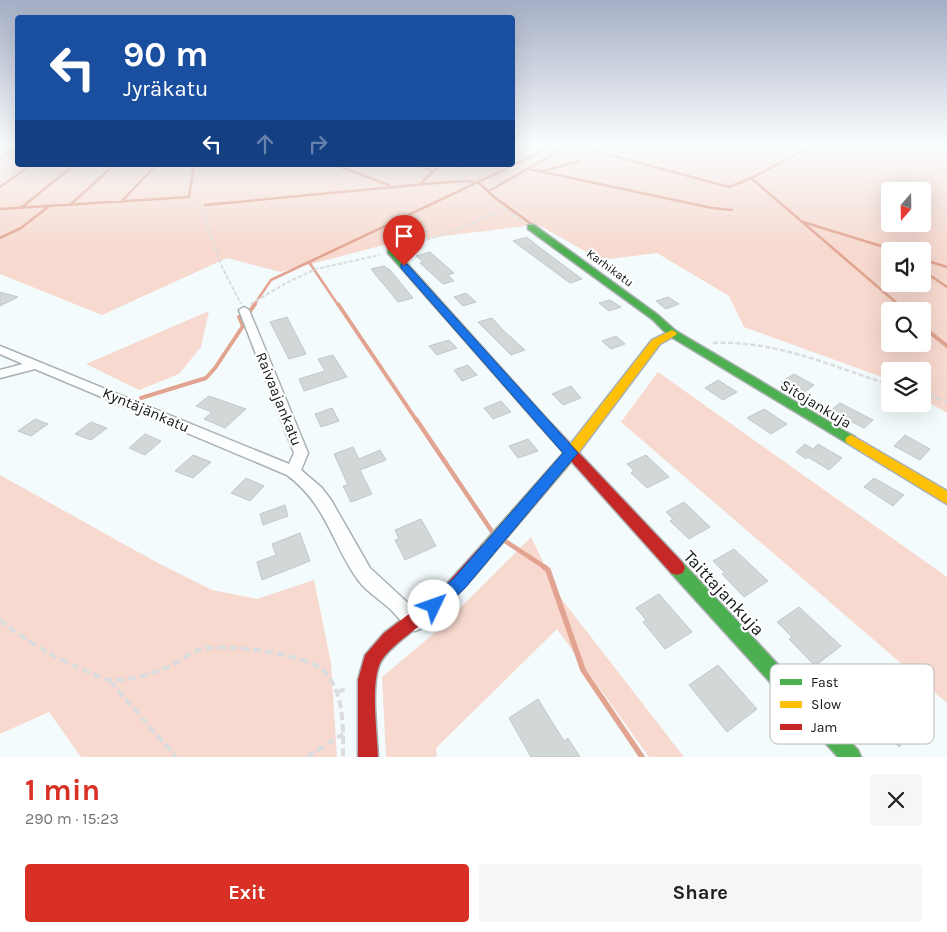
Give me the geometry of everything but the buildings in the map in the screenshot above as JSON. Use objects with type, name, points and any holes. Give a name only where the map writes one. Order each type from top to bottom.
[{"type":"street","name":"Karhikatu","points":[[530,227],[655,317],[672,333]]},
{"type":"street","name":"Taittajankuja","points":[[391,251],[571,453],[770,669]]},
{"type":"street","name":"Raivaajankatu","points":[[244,310],[301,453],[298,463],[292,471]]},
{"type":"street","name":"Sitojankuja","points":[[672,333],[769,393],[947,498]]},
{"type":"street","points":[[368,757],[368,675],[371,662],[378,650],[415,622],[459,583],[571,453],[656,342],[672,333]]},
{"type":"street","name":"Kyntäjänkatu","points":[[0,350],[292,471]]},
{"type":"street","points":[[0,374],[35,365]]},
{"type":"street","points":[[292,471],[303,477],[314,489],[340,528],[354,557],[366,576],[393,599],[415,622]]},
{"type":"street","name":"Taittajankuja","points":[[839,744],[851,757]]},
{"type":"path","points":[[196,180],[194,189],[198,203],[209,227],[222,268],[244,310],[258,298],[300,276],[316,270],[362,260],[460,229],[504,209]]},
{"type":"path","points":[[462,180],[530,227]]},
{"type":"path","points":[[693,345],[723,342],[750,343],[775,348],[881,382]]},
{"type":"path","points":[[931,397],[947,402]]},
{"type":"path","points":[[0,620],[22,638],[78,668],[109,680],[138,677],[170,666],[200,650],[225,647],[263,650],[310,663],[325,672],[336,692],[342,718],[343,757]]},
{"type":"path","points":[[109,680],[176,757]]},
{"type":"path","points":[[307,757],[343,734]]},
{"type":"shaded area","points":[[0,180],[947,180],[947,413],[931,404],[931,362],[881,362],[881,377],[744,327],[729,296],[657,253],[601,260],[542,227],[526,226],[395,242],[281,272],[227,258],[102,315],[0,274]]},
{"type":"shaded area","points":[[209,311],[201,347],[179,374],[139,390],[86,364]]},
{"type":"shaded area","points":[[658,372],[947,577],[947,703],[934,692],[934,664],[902,664],[621,422]]},
{"type":"shaded area","points":[[0,475],[156,562],[212,590],[257,599],[314,580],[331,663],[337,757],[81,757],[49,712],[0,734]]},
{"type":"shaded area","points":[[531,537],[560,597],[684,757],[649,757],[557,629],[436,748],[437,757],[386,757],[382,677],[438,630]]},
{"type":"waterway","points":[[0,187],[9,180]]},
{"type":"waterway","points":[[21,208],[55,180]]},
{"type":"waterway","points":[[71,205],[97,180]]},
{"type":"waterway","points":[[122,201],[142,180]]},
{"type":"waterway","points":[[122,201],[189,197],[192,180]]},
{"type":"waterway","points":[[376,180],[389,185]]},
{"type":"waterway","points":[[309,262],[481,180]]},
{"type":"waterway","points":[[489,191],[508,180]]},
{"type":"waterway","points":[[582,180],[712,208],[732,210]]},
{"type":"waterway","points":[[704,180],[729,187],[745,180]]},
{"type":"waterway","points":[[754,180],[896,302]]},
{"type":"waterway","points":[[205,205],[436,183],[469,181],[474,183]]},
{"type":"waterway","points":[[478,182],[494,197],[534,226]]},
{"type":"waterway","points":[[71,205],[122,201]]},
{"type":"waterway","points":[[21,208],[71,205]]},
{"type":"waterway","points":[[0,238],[21,228],[48,207]]},
{"type":"waterway","points":[[0,209],[21,208]]},
{"type":"waterway","points":[[803,222],[881,246]]},
{"type":"waterway","points":[[254,305],[271,280],[309,262]]},
{"type":"waterway","points":[[309,262],[338,305]]},
{"type":"waterway","points":[[931,262],[947,267]]},
{"type":"waterway","points":[[931,276],[947,287]]},
{"type":"waterway","points":[[141,398],[206,378],[215,368],[243,326],[239,317],[250,311],[255,304]]},
{"type":"waterway","points":[[338,304],[417,421]]},
{"type":"waterway","points":[[931,333],[947,346]]},
{"type":"waterway","points":[[416,419],[493,533]]},
{"type":"waterway","points":[[505,541],[546,568]]},
{"type":"waterway","points":[[544,567],[548,570],[583,670],[642,757]]},
{"type":"traffic: fast","points":[[531,227],[655,317],[672,333],[851,440]]},
{"type":"traffic: fast","points":[[391,251],[542,421]]},
{"type":"traffic: fast","points":[[677,568],[770,669]]},
{"type":"traffic: fast","points":[[839,744],[851,757]]},
{"type":"traffic: slow","points":[[487,550],[571,453],[656,342],[672,333]]},
{"type":"traffic: slow","points":[[851,440],[947,498]]},
{"type":"traffic: jam","points":[[542,421],[677,568]]},
{"type":"traffic: jam","points":[[368,757],[367,693],[369,669],[375,654],[434,606],[487,550]]},
{"type":"route","points":[[404,266],[571,453],[459,583],[434,606]]}]
